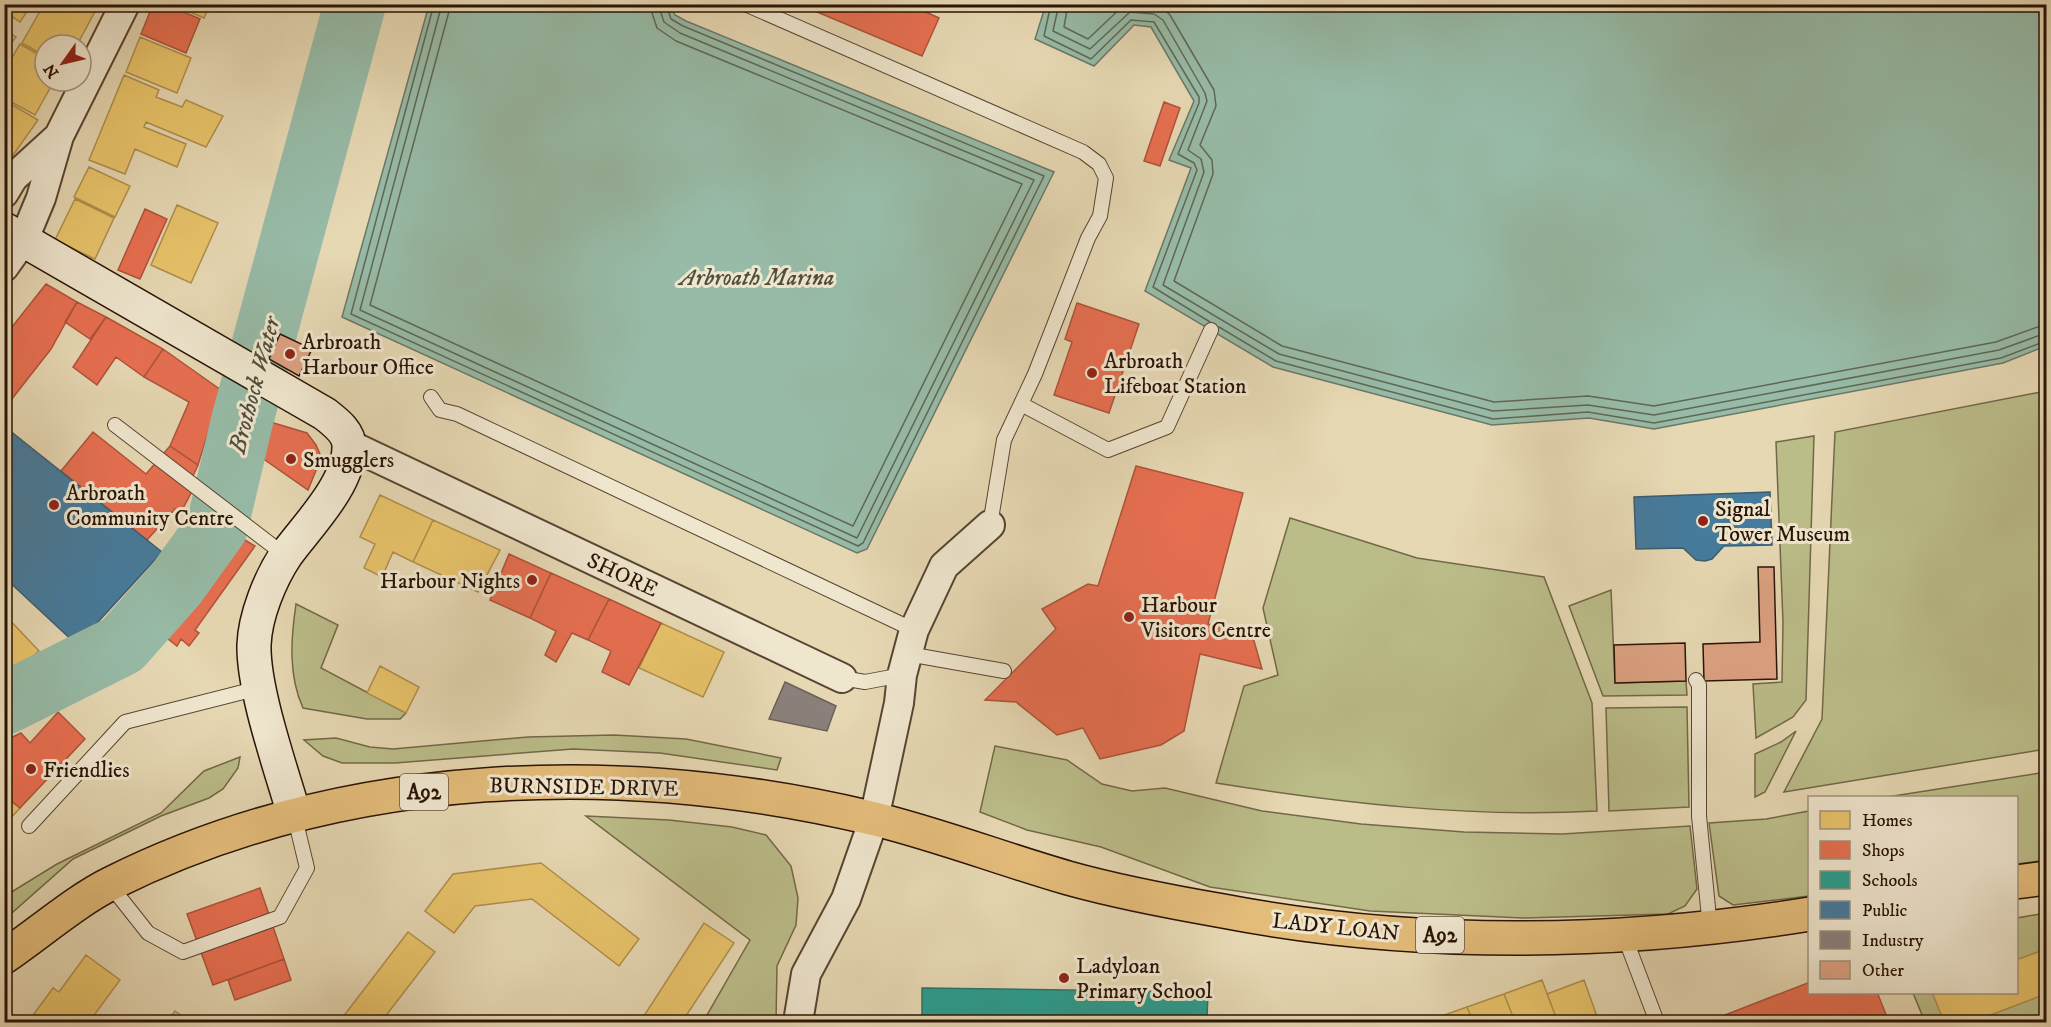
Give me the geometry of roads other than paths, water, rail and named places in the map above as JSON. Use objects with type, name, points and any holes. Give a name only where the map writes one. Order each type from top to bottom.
[{"type":"main road","name":"BURNSIDE DRIVE","points":[[4,957],[109,884],[226,836],[294,814],[472,784],[556,782],[649,785],[753,794],[874,819]]},
{"type":"main road","name":"LADY LOAN","points":[[874,819],[1075,880],[1270,920],[1389,934],[1517,937],[1624,935],[1710,928],[1808,914]]},
{"type":"main road","points":[[2018,882],[2046,878]]},
{"type":"street","points":[[4,267],[14,234],[41,198],[59,136],[125,4]]},
{"type":"street","points":[[4,193],[14,178],[59,136]]},
{"type":"street","points":[[14,234],[326,414],[342,427],[350,445],[345,464],[327,505],[286,556],[267,588],[254,645],[259,688],[294,814]]},
{"type":"street","name":"SHORE","points":[[350,445],[842,678]]},
{"type":"street","points":[[798,1023],[806,974],[846,899],[874,819],[908,653],[944,566],[990,525]]},
{"type":"lane","points":[[745,4],[1083,152],[1099,164],[1106,178],[1100,216],[1088,238],[1021,404],[1004,440],[990,525]]},
{"type":"lane","points":[[1021,404],[1108,450],[1157,431],[1167,427],[1211,330]]},
{"type":"lane","points":[[431,397],[440,410],[457,414],[908,653],[1004,671]]},
{"type":"lane","points":[[115,425],[286,556]]},
{"type":"lane","name":"SHORE","points":[[842,678],[865,682],[908,653]]},
{"type":"lane","points":[[1696,680],[1699,685],[1699,816],[1710,928]]},
{"type":"lane","points":[[29,826],[125,722],[259,688]]},
{"type":"lane","points":[[109,884],[148,933],[183,952],[279,917],[307,868],[294,814]]},
{"type":"lane","points":[[1624,935],[1657,1023]]},
{"type":"water","points":[[1046,4],[2046,5],[2046,346],[2003,363],[1654,429],[1589,418],[1492,425],[1273,367],[1145,291],[1191,168],[1169,160],[1194,101],[1151,27],[1134,25],[1094,66],[1035,39]]},
{"type":"water","name":"Arbroath Marina","points":[[429,5],[671,5],[675,15],[686,21],[1054,172],[867,549],[857,553],[342,317]]},
{"type":"waterway","name":"Brothock Water","points":[[4,704],[122,645],[176,584],[217,527],[242,421],[355,4]]},
{"type":"place","name":"Arbroath Harbour Office","points":[[290,354]]},
{"type":"place","name":"Arbroath Lifeboat Station","points":[[1092,373]]},
{"type":"place","name":"Smugglers","points":[[291,459]]},
{"type":"place","name":"Arbroath Community Centre","points":[[54,505]]},
{"type":"place","name":"Signal Tower Museum","points":[[1703,521]]},
{"type":"place","name":"Harbour Nights","points":[[532,580]]},
{"type":"place","name":"Harbour Visitors Centre","points":[[1129,617]]},
{"type":"place","name":"Friendlies","points":[[31,769]]},
{"type":"place","name":"Ladyloan Primary School","points":[[1064,978]]}]
